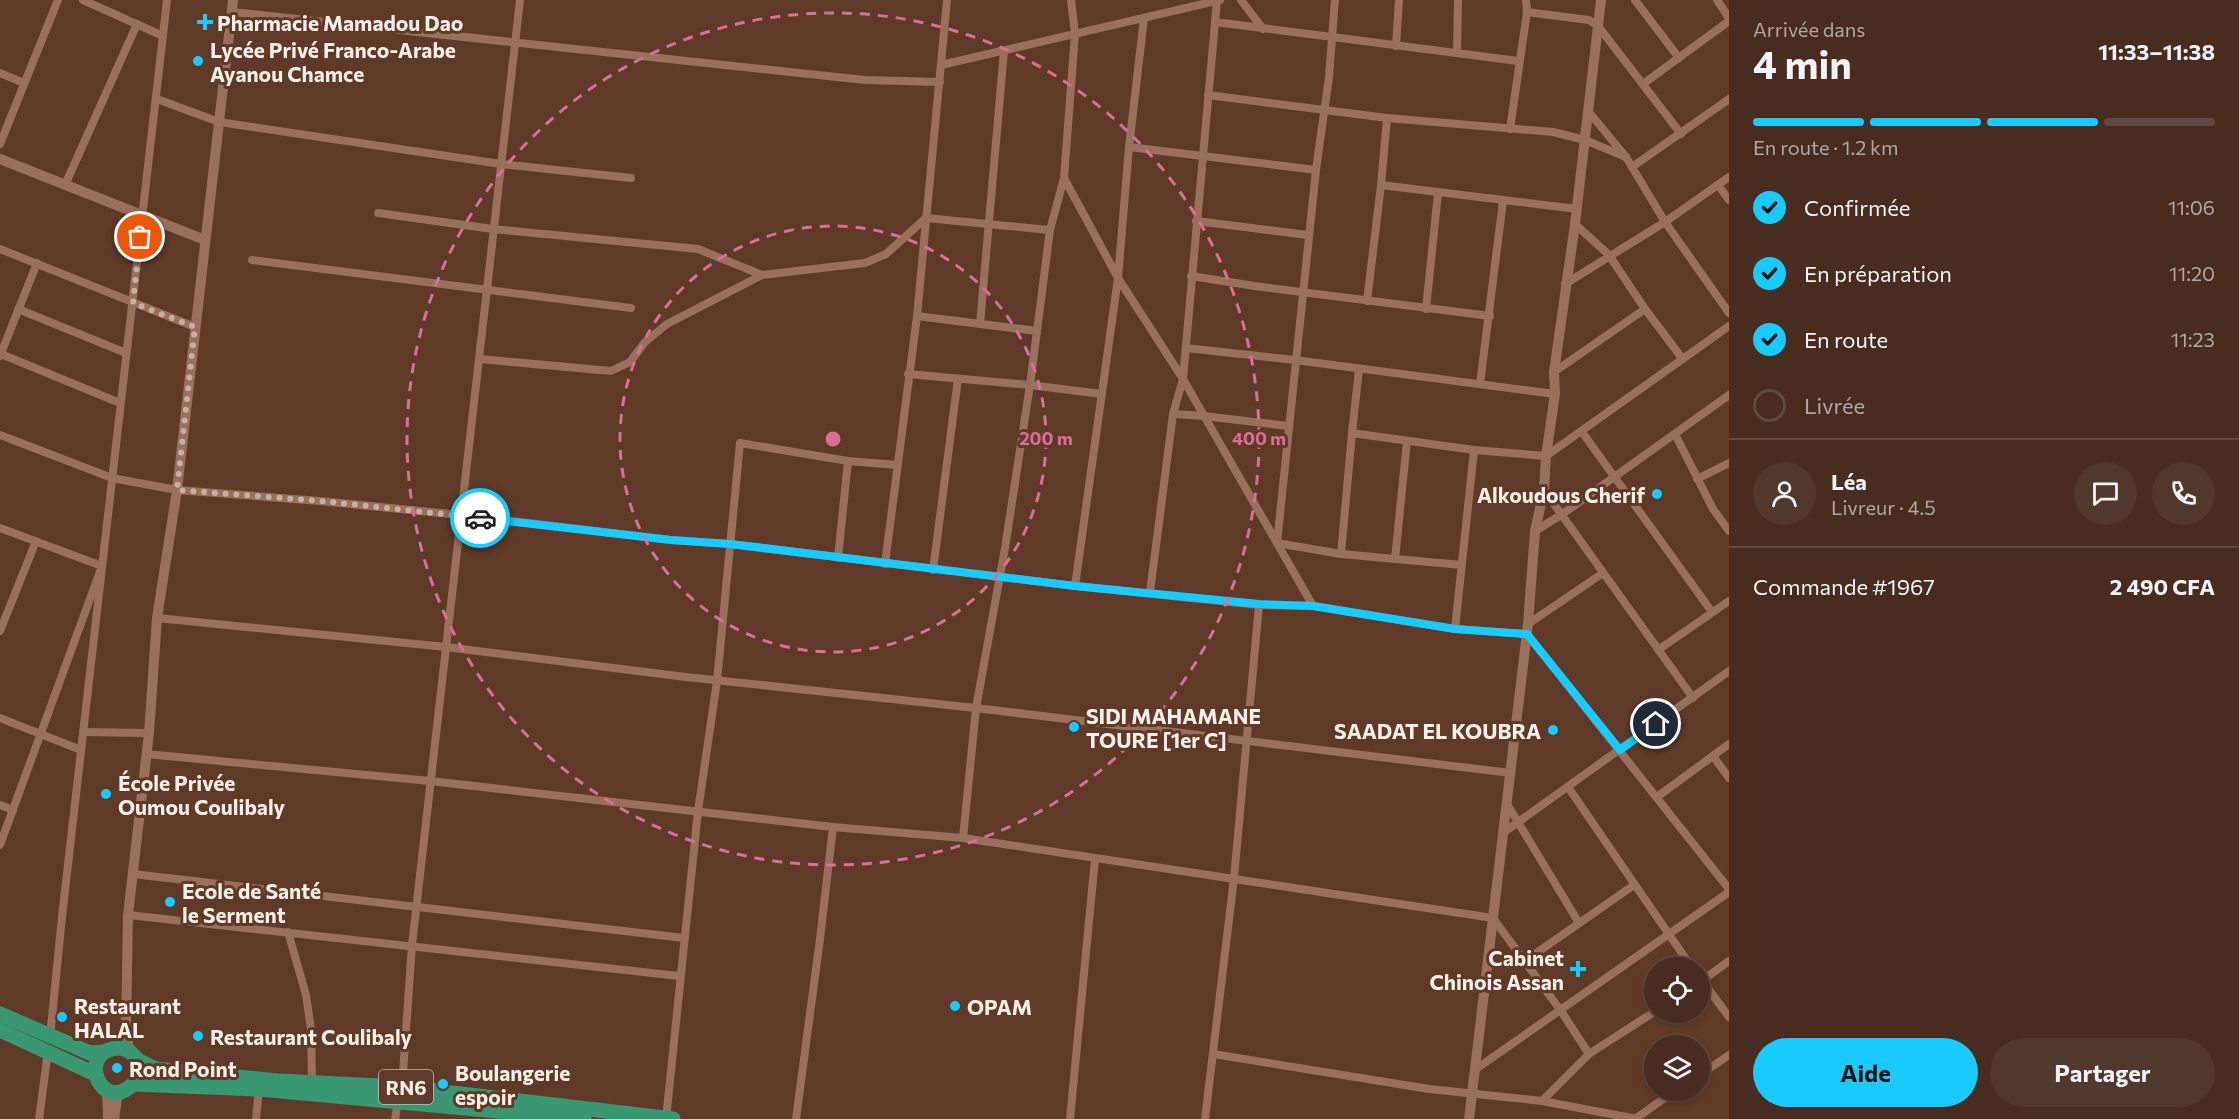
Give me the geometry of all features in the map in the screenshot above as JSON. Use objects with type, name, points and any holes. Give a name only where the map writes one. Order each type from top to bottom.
[{"type":"highway","name":"RN6","points":[[0,1014],[95,1074]]},
{"type":"highway","name":"RN6","points":[[0,1030],[90,1053],[121,1053],[156,1069],[312,1082],[544,1117],[584,1119]]},
{"type":"highway","points":[[121,1053],[138,1078],[126,1090],[113,1091],[102,1086],[95,1074],[98,1058],[121,1053]]},
{"type":"highway","name":"RN6","points":[[134,1084],[400,1094],[668,1119]]},
{"type":"street","points":[[0,144],[58,0]]},
{"type":"street","points":[[83,0],[163,36]]},
{"type":"street","points":[[39,1119],[167,0]]},
{"type":"street","points":[[121,1053],[126,1026],[128,915],[149,734],[156,618],[177,490],[233,0]]},
{"type":"street","points":[[395,1119],[400,1094],[411,945],[520,0]]},
{"type":"street","points":[[885,564],[917,316],[947,0]]},
{"type":"street","points":[[963,838],[976,708],[1000,578],[1030,385],[1050,230],[1064,178],[1075,34],[1071,0]]},
{"type":"street","points":[[942,65],[1218,0],[1183,379],[1173,414],[1150,592]]},
{"type":"street","points":[[1241,0],[1263,28]]},
{"type":"street","points":[[1277,543],[1308,236],[1329,77],[1335,0]]},
{"type":"street","points":[[1396,46],[1399,0]]},
{"type":"street","points":[[1456,53],[1458,0]]},
{"type":"street","points":[[1510,129],[1518,61],[1527,12],[1526,0]]},
{"type":"street","points":[[1469,1119],[1527,629],[1534,531],[1544,490],[1546,456],[1555,394],[1554,372],[1575,224],[1601,0]]},
{"type":"street","points":[[1635,0],[1679,58]]},
{"type":"street","points":[[1643,84],[1729,19],[1717,0]]},
{"type":"street","points":[[232,12],[865,80],[940,82]]},
{"type":"street","points":[[1527,12],[1589,20],[1598,26],[1681,134]]},
{"type":"street","points":[[1075,586],[1118,278],[1129,147],[1144,18]]},
{"type":"street","points":[[1215,22],[1518,61]]},
{"type":"street","points":[[65,185],[137,24]]},
{"type":"street","points":[[980,324],[1004,51]]},
{"type":"street","points":[[0,73],[24,83]]},
{"type":"street","points":[[1208,95],[1387,118],[1553,132],[1585,140],[1626,158]]},
{"type":"street","points":[[157,99],[219,122],[501,164],[631,178]]},
{"type":"street","points":[[1632,167],[1729,99]]},
{"type":"street","points":[[1588,111],[1626,158],[1665,222],[1729,313]]},
{"type":"street","points":[[1367,301],[1387,118]]},
{"type":"street","points":[[1129,147],[1316,170]]},
{"type":"street","points":[[0,159],[205,240]]},
{"type":"street","points":[[1565,284],[1665,222],[1729,177]]},
{"type":"street","points":[[1064,178],[1118,278],[1183,379],[1313,606]]},
{"type":"street","points":[[1381,185],[1576,209]]},
{"type":"street","points":[[1718,185],[1729,200]]},
{"type":"street","points":[[1426,309],[1438,193]]},
{"type":"street","points":[[1480,384],[1503,201]]},
{"type":"street","points":[[378,213],[493,229],[698,249],[762,275]]},
{"type":"street","points":[[479,360],[611,371],[630,362],[645,342],[667,324],[762,275],[865,263],[886,254],[926,218],[1050,230]]},
{"type":"street","points":[[1196,221],[1308,236]]},
{"type":"street","points":[[1575,224],[1609,255],[1645,309],[1682,358]]},
{"type":"street","points":[[0,249],[195,327]]},
{"type":"street","points":[[252,260],[631,308]]},
{"type":"street","points":[[37,263],[0,355],[120,403]]},
{"type":"street","points":[[1191,276],[1490,316]]},
{"type":"street","points":[[18,309],[126,353]]},
{"type":"street","points":[[1554,372],[1645,309]]},
{"type":"street","points":[[917,316],[1037,331]]},
{"type":"street","points":[[1352,433],[1474,450],[1546,456],[1729,326]]},
{"type":"street","points":[[1186,348],[1555,394]]},
{"type":"street","points":[[1341,554],[1359,369]]},
{"type":"street","points":[[908,374],[1102,394]]},
{"type":"street","points":[[933,570],[958,379]]},
{"type":"street","points":[[1534,531],[1561,515],[1729,395]]},
{"type":"street","points":[[1173,414],[1288,426]]},
{"type":"street","points":[[1582,432],[1712,612]]},
{"type":"street","points":[[1675,434],[1713,509],[1729,531]]},
{"type":"street","points":[[0,435],[112,478],[177,490],[461,515],[671,540],[730,544],[1075,586],[1259,604],[1313,606],[1455,629],[1527,629],[1603,573]]},
{"type":"street","points":[[1395,558],[1407,441]]},
{"type":"street","points":[[668,1119],[679,976],[698,811],[717,681],[741,443],[848,461],[897,465]]},
{"type":"street","points":[[1455,629],[1474,450]]},
{"type":"street","points":[[838,558],[848,461]]},
{"type":"street","points":[[1697,479],[1729,463]]},
{"type":"street","points":[[1544,490],[1693,698]]},
{"type":"street","points":[[0,528],[102,566]]},
{"type":"street","points":[[1,628],[36,541]]},
{"type":"street","points":[[1277,543],[1341,554],[1462,565]]},
{"type":"street","points":[[0,845],[102,566]]},
{"type":"street","points":[[1658,650],[1729,601]]},
{"type":"street","points":[[1205,1119],[1234,878],[1259,604]]},
{"type":"street","points":[[156,618],[446,647],[717,681],[976,708],[1511,773]]},
{"type":"street","points":[[1476,1069],[1729,891],[1527,629]]},
{"type":"street","points":[[1503,833],[1729,671]]},
{"type":"street","points":[[0,718],[81,750]]},
{"type":"street","points":[[83,732],[149,734]]},
{"type":"street","points":[[1657,797],[1729,744]]},
{"type":"street","points":[[146,754],[430,781],[833,828],[963,838],[1493,918],[1561,1011],[1589,1054]]},
{"type":"street","points":[[1713,756],[1729,778]]},
{"type":"street","points":[[1568,787],[1684,957]]},
{"type":"street","points":[[1507,804],[1579,923]]},
{"type":"street","points":[[0,805],[13,810]]},
{"type":"street","points":[[796,1119],[833,828]]},
{"type":"street","points":[[1070,1119],[1095,859]]},
{"type":"street","points":[[133,874],[684,938]]},
{"type":"street","points":[[1525,961],[1634,885]]},
{"type":"street","points":[[128,915],[679,976]]},
{"type":"street","points":[[288,932],[306,995],[311,1029],[312,1082]]},
{"type":"street","points":[[1710,973],[1729,961]]},
{"type":"street","points":[[1710,993],[1729,1017]]},
{"type":"street","points":[[1542,1101],[1589,1054],[1644,1018]]},
{"type":"street","points":[[1213,1054],[1472,1094],[1542,1101],[1636,1119],[1661,1101]]},
{"type":"street","points":[[1710,1068],[1729,1055]]},
{"type":"street","points":[[256,1119],[260,1089]]},
{"type":"street","points":[[108,1119],[113,1091]]},
{"type":"street","points":[[113,1091],[114,1119]]},
{"type":"way so far","points":[[140,237],[133,303],[195,327],[177,490],[321,501],[480,518]]},
{"type":"place","name":"Pharmacie Mamadou Dao","points":[[205,22]]},
{"type":"place","name":"Lycée Privé Franco-Arabe Ayanou Chamce","points":[[198,61]]},
{"type":"place","name":"Alkoudous Cherif","points":[[1657,494]]},
{"type":"place","name":"SIDI MAHAMANE TOURE [1er C]","points":[[1074,727]]},
{"type":"place","name":"SAADAT EL KOUBRA","points":[[1553,730]]},
{"type":"place","name":"École Privée Oumou Coulibaly","points":[[106,794]]},
{"type":"place","name":"Ecole de Santé le Serment","points":[[170,902]]},
{"type":"place","name":"Cabinet Chinois Assan","points":[[1578,969]]},
{"type":"place","name":"OPAM","points":[[955,1006]]},
{"type":"place","name":"Restaurant HALAL","points":[[62,1017]]},
{"type":"place","name":"Restaurant Coulibaly","points":[[198,1036]]},
{"type":"place","name":"Rond Point","points":[[117,1068]]},
{"type":"place","name":"Boulangerie espoir","points":[[443,1084]]},
{"type":"route","points":[[480,518],[671,540],[730,544],[1075,586],[1259,604],[1313,606],[1455,629],[1527,634],[1620,750],[1656,724]]}]
